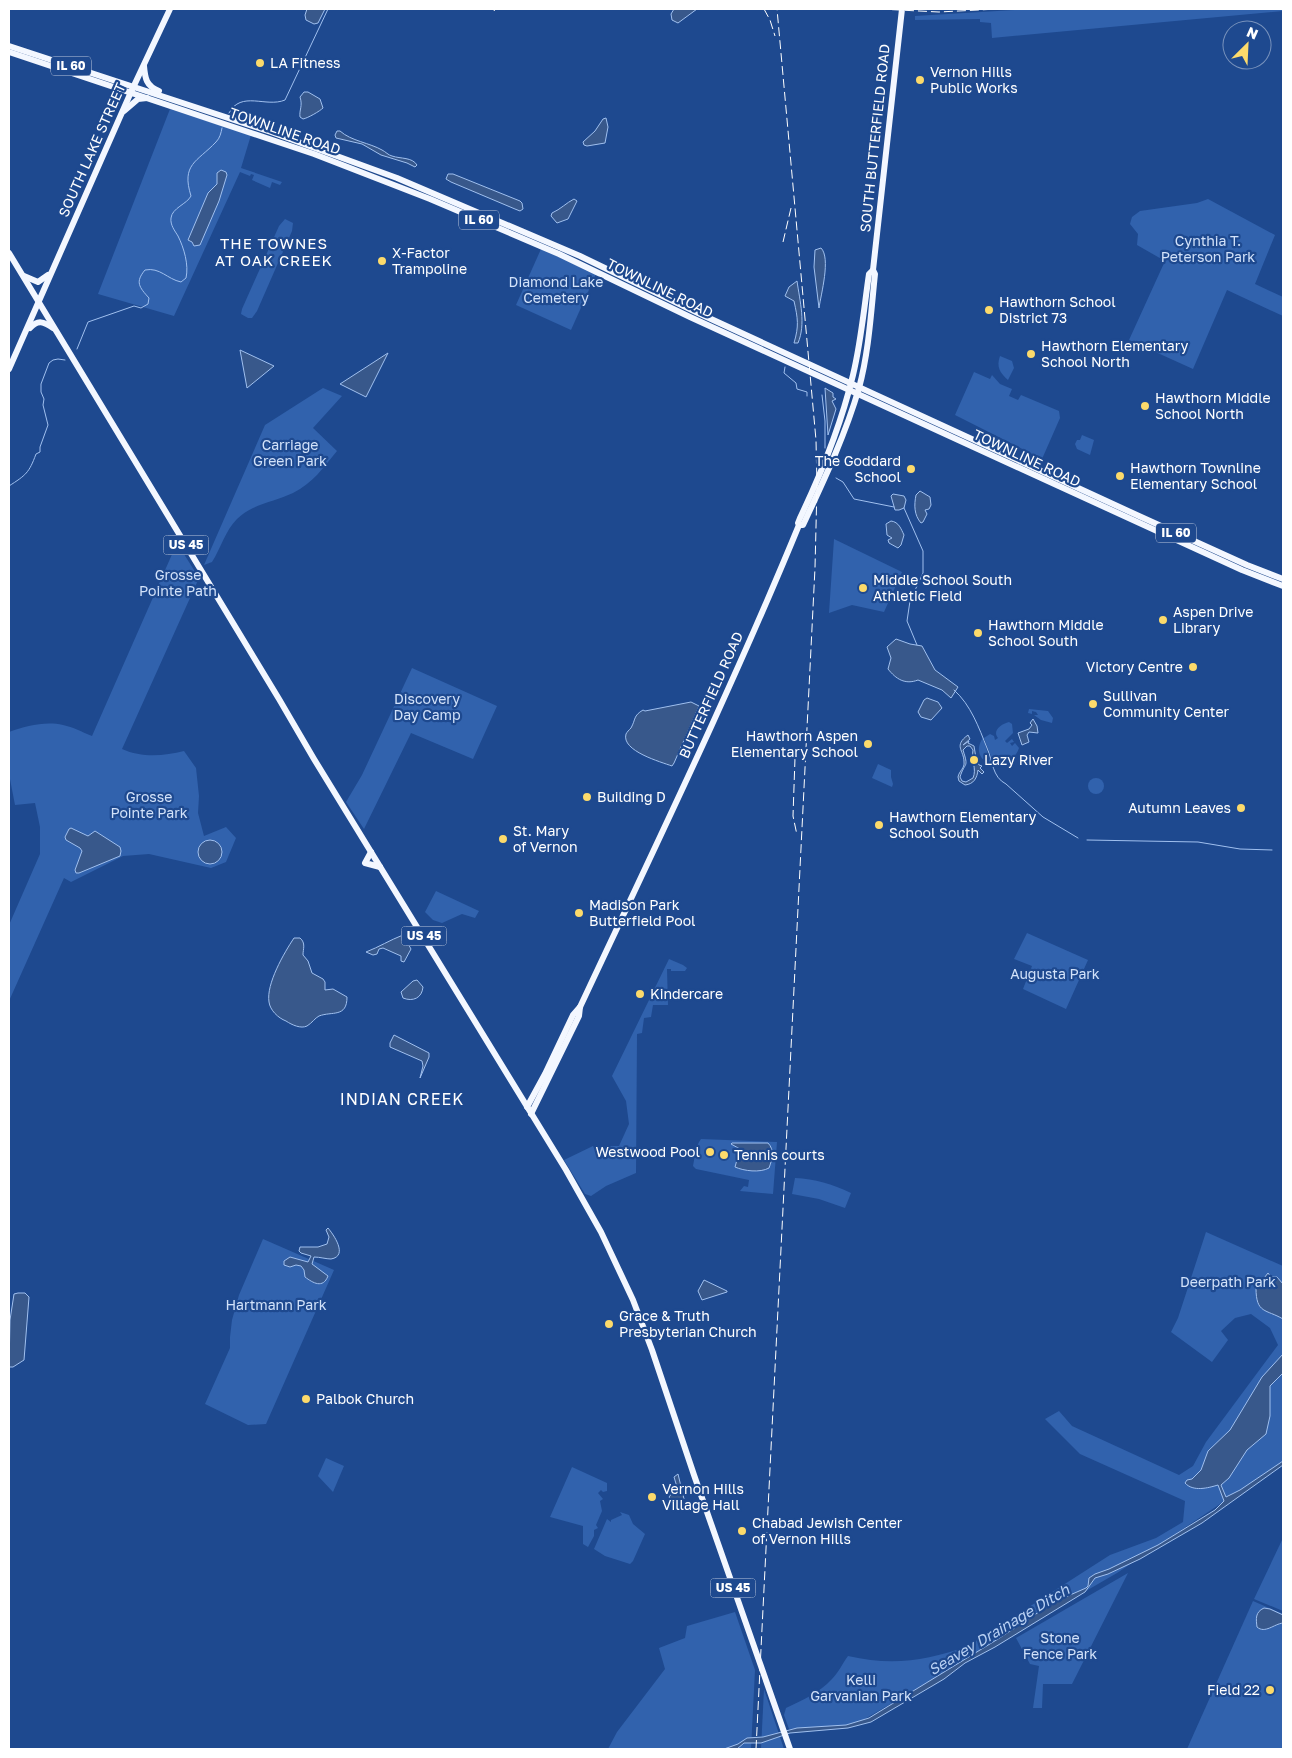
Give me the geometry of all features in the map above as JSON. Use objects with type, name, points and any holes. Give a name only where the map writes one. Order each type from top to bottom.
[{"type":"main road","name":"SOUTH LAKE STREET","points":[[9,369],[119,118],[170,9]]},
{"type":"main road","name":"SOUTH BUTTERFIELD ROAD","points":[[858,389],[869,330],[875,274],[873,270],[902,9]]},
{"type":"main road","name":"TOWNLINE ROAD","points":[[9,46],[411,190],[567,257],[690,317],[858,389],[1247,565],[1283,579]]},
{"type":"main road","name":"TOWNLINE ROAD","points":[[9,52],[177,101],[371,168],[570,252],[850,386]]},
{"type":"main road","points":[[144,64],[146,81],[149,86],[177,101]]},
{"type":"main road","points":[[119,118],[133,102],[138,99],[150,98]]},
{"type":"main road","points":[[9,253],[38,302]]},
{"type":"main road","name":"SOUTH BUTTERFIELD ROAD","points":[[799,526],[798,523],[833,442],[850,386],[869,274],[873,270]]},
{"type":"main road","points":[[23,276],[38,282],[51,274]]},
{"type":"main road","name":"US 45","points":[[38,302],[600,1228],[633,1300],[790,1749]]},
{"type":"main road","points":[[26,332],[38,322],[42,322],[54,329]]},
{"type":"main road","name":"TOWNLINE ROAD","points":[[858,389],[1234,566],[1283,586]]},
{"type":"main road","name":"BUTTERFIELD ROAD","points":[[528,1107],[573,1015],[580,1007],[684,785],[799,526],[803,525],[834,459],[845,432],[858,389]]},
{"type":"main road","points":[[371,852],[365,863],[381,867]]},
{"type":"main road","name":"BUTTERFIELD ROAD","points":[[531,1114],[579,1016],[580,1007]]},
{"type":"green space","points":[[1031,9],[1283,9],[1283,11],[992,38],[991,23],[980,22],[980,19],[915,20],[915,16]]},
{"type":"green space","points":[[170,109],[251,135],[241,168],[282,182],[280,185],[272,182],[270,188],[252,180],[254,175],[251,174],[250,176],[240,172],[174,316],[98,294]]},
{"type":"green space","name":"Cynthia T. Peterson Park","points":[[1208,199],[1275,235],[1255,284],[1283,297],[1283,316],[1227,290],[1193,369],[1129,340],[1165,261],[1137,245],[1138,234],[1130,224],[1132,217],[1140,211],[1197,203]]},
{"type":"green space","points":[[285,219],[293,223],[292,231],[257,311],[252,318],[248,318],[241,314],[242,309],[279,226]]},
{"type":"green space","name":"Diamond Lake Cemetery","points":[[541,249],[596,274],[571,330],[516,305]]},
{"type":"green space","points":[[1000,356],[1012,361],[1014,368],[1008,380],[999,370]]},
{"type":"green space","points":[[974,372],[990,379],[992,375],[1000,384],[1012,389],[1009,396],[1018,400],[1021,395],[1059,411],[1060,418],[1042,459],[955,415]]},
{"type":"green space","name":"Carriage Green Park","points":[[323,388],[342,396],[313,428],[337,451],[306,485],[293,493],[249,510],[237,519],[229,529],[212,562],[204,565],[265,425]]},
{"type":"green space","points":[[1082,435],[1094,440],[1090,455],[1077,449],[1075,444]]},
{"type":"green space","name":"Middle School South Athletic Field","points":[[834,539],[902,572],[884,612],[852,605],[829,613]]},
{"type":"green space","points":[[177,543],[199,578],[122,749],[145,755],[184,751],[196,768],[199,796],[198,813],[204,836],[226,827],[236,838],[226,862],[211,868],[149,854],[123,856],[71,882],[64,878],[9,1001],[9,925],[40,854],[40,827],[35,803],[15,805],[9,774],[9,732],[29,726],[56,724],[74,728],[92,736]]},
{"type":"green space","name":"Discovery Day Camp","points":[[412,668],[497,706],[473,759],[411,733],[364,829],[346,802],[362,775]]},
{"type":"green space","points":[[1029,709],[1048,711],[1053,718],[1052,723],[1041,720],[1034,715],[1038,715],[1036,712],[1028,713]]},
{"type":"green space","points":[[1009,722],[1012,724],[1013,733],[1005,741],[1007,743],[1012,739],[1014,742],[1010,743],[1012,746],[1015,743],[1019,748],[1011,760],[1003,764],[994,764],[984,738],[990,734],[994,736],[995,740],[998,738],[996,733],[998,728]]},
{"type":"green space","points":[[983,738],[991,764],[984,760],[980,754],[979,746]]},
{"type":"green space","points":[[878,764],[891,770],[892,787],[872,778]]},
{"type":"green space","points":[[1096,778],[1104,786],[1096,794],[1088,786]]},
{"type":"green space","points":[[436,891],[479,911],[475,918],[462,914],[442,923],[433,920],[425,912]]},
{"type":"green space","name":"Augusta Park","points":[[1027,933],[1088,960],[1066,1009],[1023,989],[1032,966],[1014,959]]},
{"type":"green space","points":[[669,959],[687,968],[685,971],[671,971],[671,969],[667,969],[668,1005],[653,1005],[651,1017],[644,1018],[642,1033],[637,1034],[636,1173],[606,1186],[591,1196],[585,1194],[564,1160],[593,1146],[598,1154],[610,1146],[619,1146],[629,1124],[626,1101],[612,1076]]},
{"type":"green space","points":[[701,1139],[777,1142],[773,1194],[740,1191],[744,1186],[748,1187],[749,1180],[696,1169],[693,1166],[696,1148]]},
{"type":"green space","points":[[795,1178],[823,1182],[851,1193],[845,1208],[819,1199],[792,1194]]},
{"type":"green space","name":"Deerpath Park","points":[[1206,1232],[1283,1266],[1283,1462],[1117,1573],[863,1720],[846,1726],[789,1729],[784,1715],[786,1708],[811,1696],[827,1684],[837,1674],[848,1656],[879,1661],[909,1660],[938,1655],[968,1646],[1110,1555],[1156,1538],[1183,1522],[1185,1501],[1080,1454],[1045,1419],[1059,1411],[1072,1426],[1179,1475],[1193,1466],[1206,1442],[1278,1345],[1270,1328],[1251,1314],[1235,1318],[1221,1331],[1228,1340],[1212,1362],[1171,1332],[1178,1318]]},
{"type":"green space","name":"Hartmann Park","points":[[263,1239],[334,1270],[266,1424],[248,1425],[205,1404],[230,1348],[232,1320],[239,1295]]},
{"type":"green space","points":[[326,1458],[344,1466],[333,1492],[318,1476]]},
{"type":"green space","points":[[572,1467],[607,1483],[607,1491],[603,1492],[601,1490],[598,1493],[603,1499],[600,1501],[602,1511],[596,1525],[598,1528],[594,1530],[594,1536],[588,1547],[583,1544],[583,1526],[550,1517]]},
{"type":"green space","points":[[620,1512],[629,1515],[633,1524],[645,1534],[630,1564],[605,1556],[594,1549],[607,1519],[611,1522],[611,1520],[622,1515]]},
{"type":"green space","points":[[1283,1538],[1283,1611],[1254,1599]]},
{"type":"green space","name":"Stone Fence Park","points":[[1128,1573],[1072,1684],[1043,1684],[1042,1708],[1033,1708],[1039,1666],[1030,1664],[1016,1638]]},
{"type":"green space","points":[[1253,1601],[1283,1614],[1283,1749],[1187,1749]]},
{"type":"green space","points":[[735,1612],[755,1670],[751,1749],[608,1749],[617,1732],[665,1669],[659,1648],[685,1638],[687,1626]]},
{"type":"green space","points":[[764,1689],[784,1749],[761,1749]]},
{"type":"shaded area","points":[[307,9],[325,9],[318,23],[314,24],[306,20]]},
{"type":"shaded area","points":[[674,9],[697,9],[678,23],[672,20],[671,14]]},
{"type":"shaded area","points":[[304,92],[308,92],[320,99],[323,108],[303,119],[300,117],[300,97]]},
{"type":"shaded area","points":[[606,118],[608,127],[605,143],[584,145],[583,142]]},
{"type":"shaded area","points":[[337,131],[391,156],[415,162],[417,165],[415,167],[381,155],[362,144],[336,138]]},
{"type":"shaded area","points":[[221,170],[226,172],[227,175],[219,201],[200,245],[194,246],[188,240],[208,193],[217,184],[217,173]]},
{"type":"shaded area","points":[[448,174],[453,174],[520,201],[523,209],[520,211],[451,182],[446,179]]},
{"type":"shaded area","points":[[574,199],[577,201],[568,219],[557,223],[551,216],[552,213]]},
{"type":"shaded area","points":[[821,248],[824,253],[825,268],[819,308],[814,267],[815,250]]},
{"type":"shaded area","points":[[797,281],[802,313],[802,328],[798,343],[794,343],[797,332],[797,318],[794,301],[785,296],[789,287]]},
{"type":"shaded area","points":[[240,350],[274,366],[247,388]]},
{"type":"shaded area","points":[[388,353],[366,397],[340,384]]},
{"type":"shaded area","points":[[825,388],[833,393],[833,397],[836,399],[832,401],[836,409],[828,435]]},
{"type":"shaded area","points":[[920,491],[930,497],[931,505],[929,509],[925,510],[927,514],[921,523],[917,517],[915,506],[916,495]]},
{"type":"shaded area","points":[[893,494],[904,496],[906,500],[904,508],[895,510],[891,496]]},
{"type":"shaded area","points":[[891,521],[898,524],[904,535],[898,548],[889,543],[888,540],[892,538],[887,535],[886,524]]},
{"type":"shaded area","points":[[896,639],[922,646],[935,670],[958,687],[951,698],[942,690],[918,680],[909,682],[901,680],[891,673],[888,669],[891,658],[887,647]]},
{"type":"shaded area","points":[[927,698],[938,702],[942,708],[931,720],[921,717],[918,712]]},
{"type":"shaded area","points":[[691,702],[699,706],[672,766],[635,751],[626,740],[626,734],[636,716],[643,710]]},
{"type":"shaded area","points":[[1033,719],[1038,733],[1029,732],[1027,735],[1029,742],[1022,745],[1018,733],[1029,729]]},
{"type":"shaded area","name":"Lazy River","points":[[968,735],[970,739],[963,745],[969,741],[968,743],[974,746],[976,758],[984,772],[982,774],[978,770],[975,780],[965,785],[959,781],[958,777],[964,764],[960,745]],"holes":[[[970,746],[973,750],[974,775],[973,778],[966,782],[962,781],[960,777],[966,765],[963,750]]]},
{"type":"shaded area","points":[[71,828],[88,836],[95,831],[120,847],[120,856],[76,873],[75,870],[82,851],[66,840],[65,837]]},
{"type":"shaded area","points":[[210,840],[219,843],[222,852],[219,861],[210,864],[201,861],[198,852],[201,843]]},
{"type":"shaded area","points":[[403,935],[411,949],[404,962],[401,961],[401,956],[383,948],[373,955],[366,952],[375,948]]},
{"type":"shaded area","points":[[294,938],[302,940],[304,946],[303,955],[308,961],[312,973],[325,982],[325,990],[333,989],[347,997],[342,1011],[319,1016],[305,1027],[299,1027],[280,1018],[273,1011],[269,1002],[273,978]]},
{"type":"shaded area","points":[[417,980],[423,987],[421,994],[413,999],[403,998],[401,992],[413,981]]},
{"type":"shaded area","points":[[394,1035],[429,1053],[420,1078],[423,1066],[422,1061],[390,1047]]},
{"type":"shaded area","points":[[732,1143],[768,1143],[772,1152],[769,1168],[761,1171],[752,1171],[735,1167],[740,1149]]},
{"type":"shaded area","points":[[328,1228],[336,1240],[339,1254],[331,1259],[314,1257],[312,1264],[328,1276],[326,1280],[321,1284],[314,1283],[305,1277],[301,1266],[290,1267],[284,1265],[284,1261],[290,1257],[308,1262],[311,1256],[301,1253],[299,1251],[300,1247],[318,1247],[327,1244],[329,1237],[326,1230]]},
{"type":"shaded area","points":[[1268,1273],[1271,1277],[1277,1277],[1283,1284],[1283,1319],[1263,1310],[1256,1296],[1256,1288]]},
{"type":"shaded area","points":[[704,1280],[727,1292],[702,1300],[698,1291]]},
{"type":"shaded area","points":[[25,1293],[29,1297],[24,1360],[13,1367],[9,1367],[10,1320],[14,1294]]},
{"type":"shaded area","points":[[1283,1354],[1283,1373],[1270,1386],[1270,1416],[1266,1434],[1247,1450],[1229,1478],[1221,1485],[1226,1497],[1240,1490],[1283,1461],[1283,1465],[1202,1523],[1140,1559],[1095,1578],[1085,1592],[995,1647],[965,1663],[944,1679],[871,1722],[848,1728],[790,1733],[761,1743],[744,1743],[737,1749],[724,1749],[738,1744],[747,1738],[763,1737],[797,1728],[846,1725],[869,1718],[998,1639],[1054,1602],[1086,1588],[1089,1578],[1095,1574],[1158,1545],[1215,1510],[1224,1501],[1218,1485],[1192,1488],[1185,1483],[1201,1470],[1208,1451],[1230,1430],[1262,1377]]},
{"type":"shaded area","points":[[678,1474],[684,1499],[672,1501],[669,1497],[677,1487],[674,1477]]},
{"type":"shaded area","points":[[1264,1608],[1283,1615],[1283,1623],[1266,1629],[1257,1627],[1256,1619]]},
{"type":"waterway","points":[[229,113],[240,102],[278,102],[285,100],[328,9]]},
{"type":"waterway","points":[[77,349],[88,322],[134,306],[141,308],[148,304],[149,298],[143,291],[139,281],[145,270],[155,270],[181,282],[186,278],[185,257],[171,218],[174,211],[191,196],[188,177],[193,164],[217,140],[222,128]]},
{"type":"waterway","points":[[9,486],[26,473],[36,454],[40,452],[48,425],[43,405],[44,399],[41,392],[41,384],[49,363],[58,359],[65,360]]},
{"type":"waterway","points":[[785,367],[784,373],[796,383],[797,389],[807,392],[807,396]]},
{"type":"waterway","points":[[822,395],[825,421],[825,448]]},
{"type":"waterway","points":[[836,478],[843,482],[854,499],[894,507]]},
{"type":"waterway","points":[[904,508],[923,551],[923,573],[910,601],[907,621],[917,645]]},
{"type":"waterway","points":[[954,690],[974,717],[995,773],[1001,781],[1043,817],[1078,838]]},
{"type":"waterway","points":[[1087,840],[1198,842],[1240,849],[1272,850]]},
{"type":"railway","points":[[764,9],[775,36]]},
{"type":"railway","points":[[756,1749],[815,568],[817,486],[816,440],[777,9]]},
{"type":"railway","points":[[879,9],[939,12],[998,9]]},
{"type":"railway","points":[[783,242],[791,208]]},
{"type":"railway","points":[[795,758],[793,816],[797,835]]},
{"type":"place","name":"LA Fitness","points":[[260,63]]},
{"type":"place","name":"Vernon Hills Public Works","points":[[920,80]]},
{"type":"place","name":"X-Factor Trampoline","points":[[382,261]]},
{"type":"place","name":"Hawthorn School District 73","points":[[989,310]]},
{"type":"place","name":"Hawthorn Elementary School North","points":[[1031,354]]},
{"type":"place","name":"Hawthorn Middle School North","points":[[1145,406]]},
{"type":"place","name":"The Goddard School","points":[[911,469]]},
{"type":"place","name":"Hawthorn Townline Elementary School","points":[[1120,476]]},
{"type":"place","name":"Middle School South Athletic Field","points":[[863,588]]},
{"type":"place","name":"Aspen Drive Library","points":[[1163,620]]},
{"type":"place","name":"Hawthorn Middle School South","points":[[978,633]]},
{"type":"place","name":"Victory Centre","points":[[1193,667]]},
{"type":"place","name":"Sullivan Community Center","points":[[1093,704]]},
{"type":"place","name":"Hawthorn Aspen Elementary School","points":[[868,744]]},
{"type":"place","name":"Lazy River","points":[[974,760]]},
{"type":"place","name":"Building D","points":[[587,797]]},
{"type":"place","name":"Autumn Leaves","points":[[1241,808]]},
{"type":"place","name":"Hawthorn Elementary School South","points":[[879,825]]},
{"type":"place","name":"St. Mary of Vernon","points":[[503,839]]},
{"type":"place","name":"Madison Park Butterfield Pool","points":[[579,913]]},
{"type":"place","name":"Kindercare","points":[[640,994]]},
{"type":"place","name":"Westwood Pool","points":[[710,1152]]},
{"type":"place","name":"Tennis courts","points":[[724,1155]]},
{"type":"place","name":"Grace & Truth Presbyterian Church","points":[[609,1324]]},
{"type":"place","name":"Palbok Church","points":[[306,1399]]},
{"type":"place","name":"Vernon Hills Village Hall","points":[[652,1497]]},
{"type":"place","name":"Chabad Jewish Center of Vernon Hills","points":[[742,1531]]},
{"type":"place","name":"Field 22","points":[[1270,1690]]},
{"type":"district","name":"THE TOWNES AT OAK CREEK","points":[[274,252]]},
{"type":"district","name":"INDIAN CREEK","points":[[402,1099]]},
{"type":"park label","name":"Grosse Pointe Path","points":[[178,584]]},
{"type":"park label","name":"Grosse Pointe Park","points":[[149,806]]},
{"type":"park label","name":"Kelli Garvanian Park","points":[[861,1688]]},
{"type":"water label","name":"Seavey Drainage Ditch","points":[[999,1630]]}]
